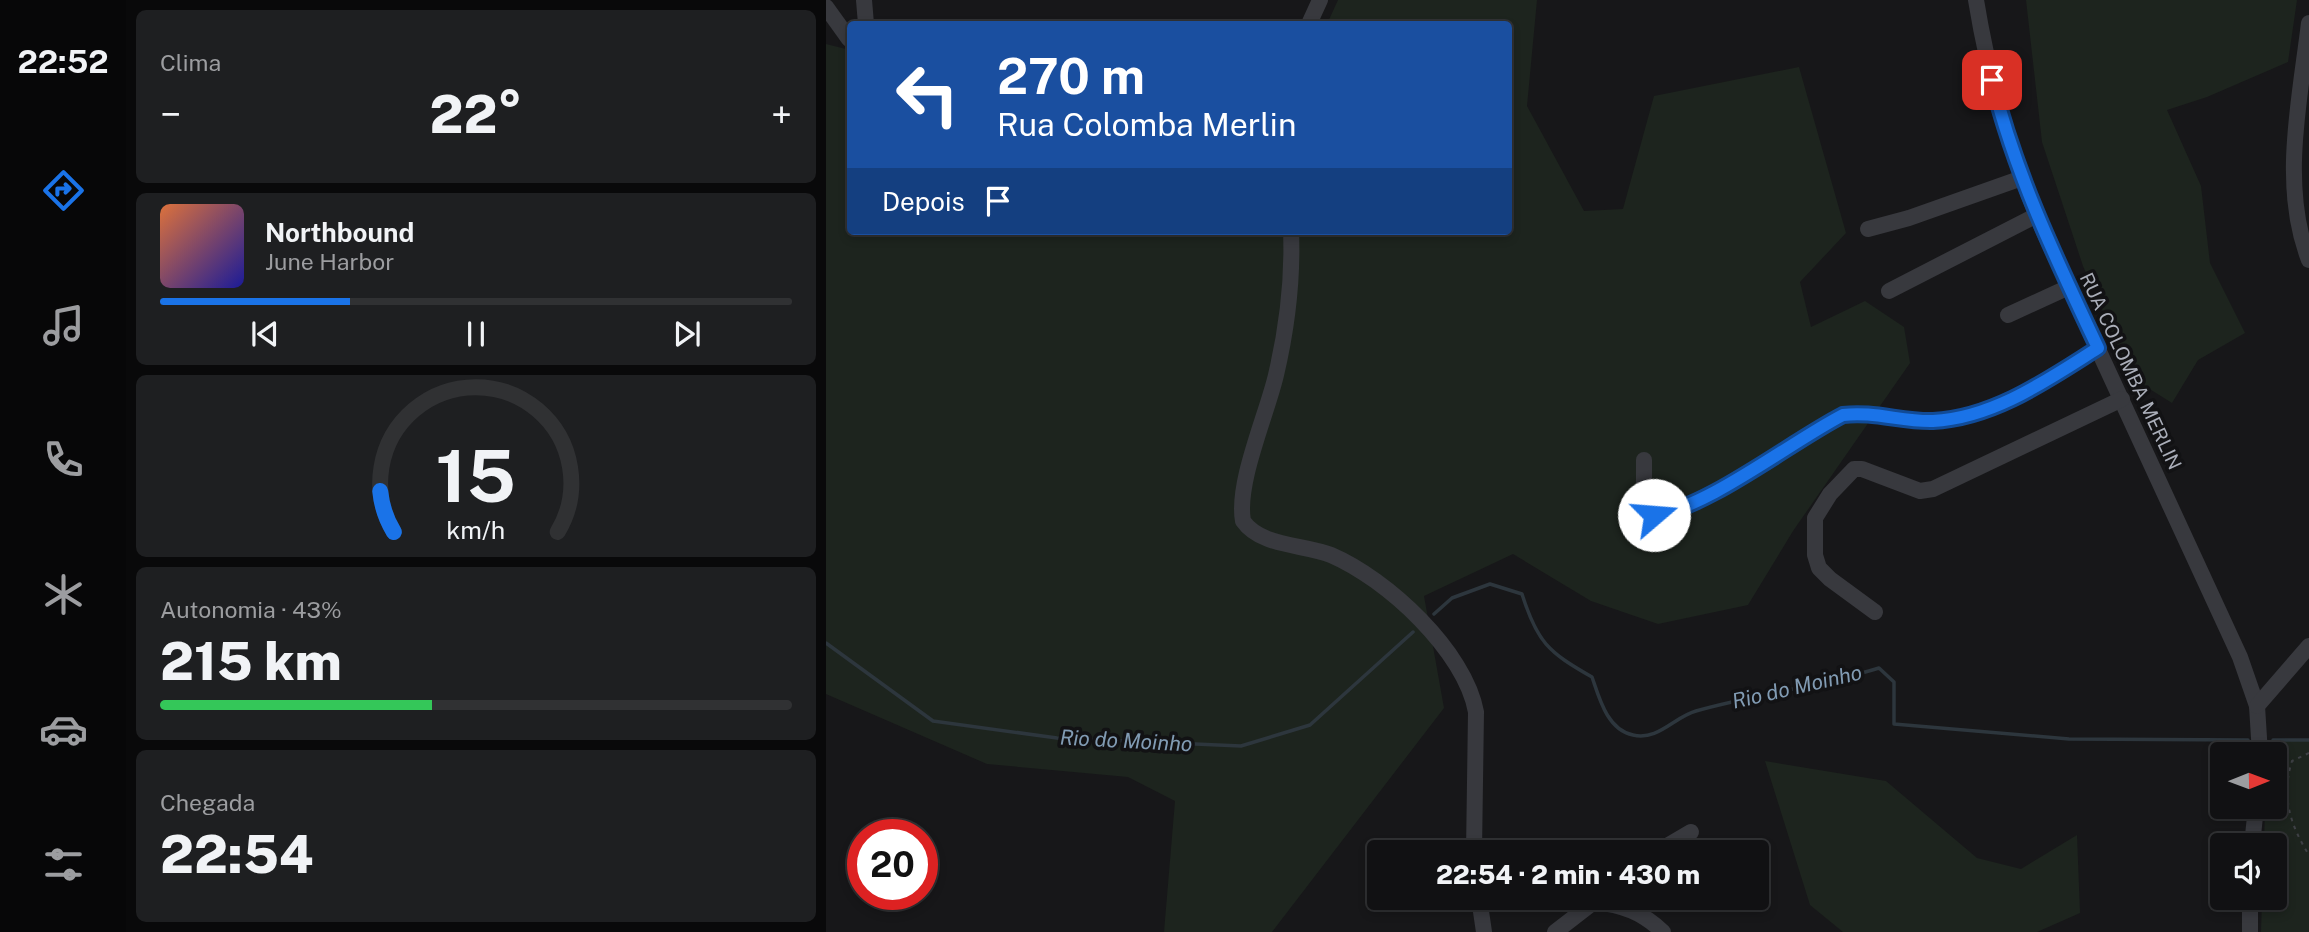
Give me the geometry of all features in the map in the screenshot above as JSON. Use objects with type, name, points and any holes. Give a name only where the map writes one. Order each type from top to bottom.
[{"type":"street","points":[[864,0],[866,21]]},
{"type":"street","points":[[1310,21],[1320,0]]},
{"type":"street","name":"RUA COLOMBA MERLIN","points":[[1976,0],[2000,113],[2022,178],[2240,657],[2257,706],[2259,742]]},
{"type":"street","points":[[826,7],[847,36]]},
{"type":"street","points":[[2309,23],[2294,158],[2298,232],[2309,260]]},
{"type":"street","points":[[1868,229],[1909,218],[2022,178]]},
{"type":"street","points":[[1889,291],[2037,215]]},
{"type":"street","points":[[1291,235],[1291,274],[1282,350],[1244,487],[1243,521],[1258,535],[1330,554],[1378,583],[1406,605],[1460,668],[1470,688],[1476,712],[1474,840]]},
{"type":"street","points":[[2008,315],[2070,287]]},
{"type":"street","points":[[1644,460],[1644,506],[1654,515],[1665,514],[1706,497],[1843,415],[1861,413],[1915,421],[1969,415],[2025,392],[2098,348]]},
{"type":"street","points":[[1875,612],[1830,579],[1819,568],[1815,555],[1815,518],[1829,494],[1854,469],[1862,469],[1920,491],[1933,489],[2122,399]]},
{"type":"street","points":[[2257,706],[2309,646]]},
{"type":"street","points":[[1677,840],[1691,832]]},
{"type":"street","points":[[1481,910],[1484,932]]},
{"type":"street","points":[[1555,932],[1584,910]]},
{"type":"street","points":[[1634,910],[1663,932]]},
{"type":"street","points":[[2249,910],[2250,932]]},
{"type":"path","points":[[2309,753],[2292,761],[2286,794],[2291,824],[2309,855]]},
{"type":"shaded area","points":[[1338,0],[1537,0],[1527,106],[1584,211],[1623,209],[1654,96],[1799,67],[1846,233],[1800,282],[1811,327],[1865,301],[1904,327],[1910,363],[1793,531],[1748,605],[1658,624],[1591,601],[1513,554],[1424,596],[1444,708],[1272,932],[1164,932],[1175,801],[1128,777],[987,764],[826,694],[826,44],[847,49],[847,235],[1512,235],[1512,21],[1328,21]]},
{"type":"shaded area","points":[[2026,0],[2297,0],[2288,62],[2207,97],[2167,110],[2201,186],[2210,263],[2245,333],[2198,360],[2172,403],[2132,378],[2083,266],[2042,142]]},
{"type":"shaded area","points":[[2309,740],[2309,932],[2261,932],[2262,910],[2287,910],[2287,833],[2264,833],[2265,819],[2287,819],[2287,742],[2273,742]]},
{"type":"shaded area","points":[[1765,761],[1886,781],[1977,858],[2021,869],[2077,835],[2080,913],[2037,932],[1843,932],[1810,905]]},
{"type":"waterway","name":"Rio do Moinho","points":[[1434,614],[1452,598],[1490,584],[1522,594],[1533,624],[1546,644],[1592,677],[1610,720],[1624,732],[1633,735],[1658,732],[1696,711],[1879,668],[1894,682],[1894,724],[2069,739],[2248,740]]},
{"type":"waterway","name":"Rio do Moinho","points":[[826,643],[933,721],[1057,738],[1241,746],[1310,725],[1413,632]]},
{"type":"waterway","name":"Rio do Moinho","points":[[2273,740],[2309,740]]},
{"type":"route","points":[[1654,515],[1665,514],[1706,497],[1815,429],[1843,415],[1861,413],[1915,421],[1950,420],[2025,392],[2098,348],[2022,178],[1992,80]]}]
